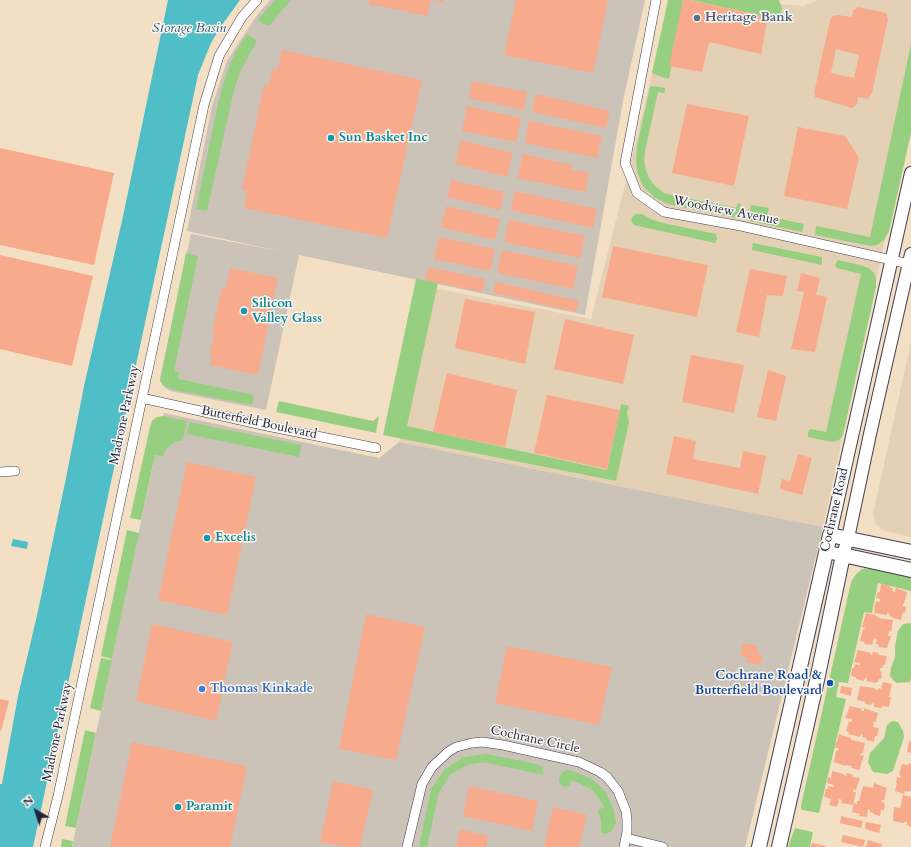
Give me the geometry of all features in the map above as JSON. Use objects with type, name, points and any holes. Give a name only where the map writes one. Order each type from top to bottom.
[{"type":"main road","name":"Cochrane Road","points":[[759,847],[911,173]]},
{"type":"main road","name":"Cochrane Road","points":[[779,847],[910,259]]},
{"type":"main road","points":[[830,535],[911,552]]},
{"type":"main road","points":[[826,552],[911,570]]},
{"type":"street","name":"Madrone Parkway","points":[[45,847],[58,796],[204,105],[219,56],[242,17],[257,0]]},
{"type":"street","name":"Woodview Avenue","points":[[656,0],[625,163],[637,193],[664,212],[741,226],[892,259],[910,259]]},
{"type":"street","name":"Butterfield Boulevard","points":[[142,398],[267,426],[376,448]]},
{"type":"street","points":[[0,472],[15,471]]},
{"type":"street","name":"Cochrane Circle","points":[[407,847],[422,784],[429,771],[448,752],[464,745],[482,742],[503,745],[580,762],[600,772],[613,784],[622,798],[627,820],[625,843],[663,847]]},
{"type":"shaded area","points":[[270,0],[645,0],[623,101],[585,315],[299,255],[266,410],[170,391],[163,386],[160,378],[191,234],[284,252],[187,231],[212,106],[227,61],[255,18]]},
{"type":"shaded area","points":[[670,0],[734,0],[803,6],[818,0],[911,0],[911,120],[823,527],[399,442],[434,288],[591,319]]},
{"type":"shaded area","points":[[911,342],[911,537],[882,530],[875,523],[873,514]]},
{"type":"shaded area","points":[[164,413],[379,458],[399,442],[823,527],[745,847],[72,847]]},
{"type":"green space","points":[[275,0],[291,0],[269,26],[263,24],[258,20]]},
{"type":"green space","points":[[668,0],[683,0],[669,79],[652,73]]},
{"type":"green space","points":[[691,0],[779,0],[782,9],[780,16],[773,14],[772,18]]},
{"type":"green space","points":[[247,34],[257,41],[240,72],[234,90],[207,211],[196,209],[219,99],[234,55]]},
{"type":"green space","points":[[911,44],[911,133],[889,232],[884,240],[877,245],[871,246],[815,235],[816,226],[870,237]]},
{"type":"green space","points":[[655,86],[665,88],[665,91],[664,93],[658,92],[645,151],[644,161],[649,178],[655,186],[664,193],[736,208],[738,203],[741,204],[737,218],[667,204],[654,197],[643,186],[637,172],[637,146],[650,87]]},
{"type":"green space","points":[[751,205],[769,208],[767,216],[804,224],[802,232],[750,221]]},
{"type":"green space","points":[[636,214],[642,214],[663,223],[716,234],[717,239],[715,243],[634,225],[631,221],[633,216]]},
{"type":"green space","points":[[753,243],[822,257],[822,265],[752,250]]},
{"type":"green space","points":[[186,253],[198,256],[174,371],[179,372],[179,379],[254,395],[252,405],[174,390],[164,386],[160,381]]},
{"type":"green space","points":[[838,260],[869,268],[876,278],[876,287],[843,435],[839,440],[832,442],[808,437],[808,432],[810,429],[826,432],[861,274],[837,268],[835,265]]},
{"type":"green space","points":[[416,279],[438,283],[407,426],[607,470],[621,404],[629,406],[627,412],[629,422],[616,481],[383,435]]},
{"type":"green space","points":[[279,401],[373,421],[379,416],[376,433],[276,412]]},
{"type":"green space","points":[[163,416],[187,421],[183,440],[175,442],[167,448],[162,456],[155,455],[141,520],[130,518],[150,427],[152,421],[157,417]]},
{"type":"green space","points":[[189,422],[301,445],[299,457],[187,434]]},
{"type":"green space","points":[[127,530],[139,533],[112,659],[101,656]]},
{"type":"green space","points":[[869,568],[911,577],[911,591],[878,583],[872,613],[864,612],[848,683],[839,682],[836,697],[846,699],[819,813],[803,810],[801,809],[801,806],[851,582],[856,574],[862,569]]},
{"type":"green space","points":[[911,623],[910,682],[897,683],[890,676],[895,657],[895,646],[898,631],[903,624]]},
{"type":"green space","points":[[101,658],[112,660],[101,711],[90,708]]},
{"type":"green space","points":[[892,721],[898,722],[903,731],[904,737],[893,771],[887,774],[873,772],[868,762],[870,753],[884,738],[887,725]]},
{"type":"green space","points":[[85,730],[96,733],[76,828],[65,826]]},
{"type":"green space","points":[[487,754],[536,764],[542,767],[544,775],[483,762],[467,765],[450,775],[439,792],[427,847],[419,847],[431,789],[445,769],[464,757]]},
{"type":"green space","points":[[567,770],[573,771],[593,780],[605,791],[613,807],[616,823],[612,831],[606,834],[601,833],[601,819],[597,811],[604,807],[591,789],[572,780],[569,787],[563,786],[559,783],[559,778],[562,772]]},
{"type":"green space","points":[[795,828],[813,832],[810,847],[788,847]]},
{"type":"green space","points":[[62,839],[73,841],[72,847],[61,847]]},
{"type":"water","name":"Storage Basin","points":[[168,0],[240,0],[211,43],[198,75],[33,847],[0,847],[0,784],[2,784],[18,696],[38,611],[84,386],[122,221]]},
{"type":"water","points":[[13,539],[28,542],[27,549],[11,546]]},
{"type":"building","points":[[369,0],[431,0],[427,16],[369,4]]},
{"type":"building","points":[[435,0],[444,0],[444,3]]},
{"type":"building","points":[[516,0],[608,0],[593,73],[504,55]]},
{"type":"building","points":[[683,0],[768,17],[761,54],[709,42],[702,72],[669,66]]},
{"type":"building","points":[[858,7],[886,13],[888,19],[872,93],[868,99],[858,97],[857,104],[852,108],[815,97],[814,93],[830,20],[833,16],[837,15],[852,17],[853,11]],"holes":[[[836,49],[859,55],[854,78],[831,73]]]},
{"type":"building","name":"Sun Basket Inc","points":[[282,50],[422,80],[387,238],[244,208],[247,191],[242,190],[264,84],[269,85],[273,68],[278,69]]},
{"type":"building","points":[[472,81],[527,92],[523,110],[469,98]]},
{"type":"building","points":[[536,94],[610,111],[606,128],[532,112]]},
{"type":"building","points":[[687,104],[749,116],[734,186],[672,173]]},
{"type":"building","points":[[467,106],[521,118],[516,142],[462,131]]},
{"type":"building","points":[[529,121],[602,136],[597,158],[525,143]]},
{"type":"building","points":[[798,127],[845,136],[859,158],[847,209],[784,196]]},
{"type":"building","points":[[461,140],[513,153],[507,177],[455,164]]},
{"type":"building","points":[[0,148],[114,173],[94,265],[0,245]]},
{"type":"building","points":[[523,154],[572,165],[571,169],[589,173],[585,192],[517,178]]},
{"type":"building","points":[[451,180],[504,192],[500,210],[447,197]]},
{"type":"building","points":[[515,191],[597,209],[593,228],[511,210]]},
{"type":"building","points":[[446,206],[500,219],[495,240],[441,227]]},
{"type":"building","points":[[509,220],[585,236],[580,258],[504,242]]},
{"type":"building","points":[[439,237],[495,249],[490,271],[434,259]]},
{"type":"building","points":[[613,246],[708,265],[697,317],[602,297]]},
{"type":"building","points":[[502,250],[578,266],[573,289],[497,273]]},
{"type":"building","points":[[0,255],[93,276],[72,366],[0,349]]},
{"type":"building","points":[[428,267],[485,279],[482,292],[425,280]]},
{"type":"building","name":"Silicon Valley Glass","points":[[230,268],[278,278],[258,375],[210,365],[212,355],[210,354],[214,333],[212,332],[222,288],[226,289]]},
{"type":"building","points":[[750,269],[787,276],[783,296],[767,295],[759,337],[736,332]]},
{"type":"building","points":[[801,273],[820,278],[816,295],[827,297],[815,352],[791,349],[804,292],[797,291]]},
{"type":"building","points":[[496,282],[579,301],[576,312],[493,293]]},
{"type":"building","points":[[465,299],[535,312],[525,364],[455,348]]},
{"type":"building","points":[[565,319],[634,335],[623,384],[554,369]]},
{"type":"building","points":[[691,355],[744,365],[734,413],[682,402]]},
{"type":"building","points":[[768,370],[786,376],[776,421],[757,417]]},
{"type":"building","points":[[447,373],[517,390],[505,447],[433,432]]},
{"type":"building","points":[[547,395],[620,410],[607,469],[534,453]]},
{"type":"building","points":[[674,436],[696,441],[693,459],[740,468],[743,451],[766,456],[758,494],[666,474]]},
{"type":"building","points":[[798,454],[812,458],[802,495],[780,489],[782,479],[790,481]]},
{"type":"building","name":"Excelis","points":[[187,462],[256,477],[227,615],[158,600]]},
{"type":"building","points":[[881,584],[890,586],[889,587],[893,588],[892,591],[895,592],[896,588],[907,592],[903,604],[903,606],[906,607],[905,613],[903,612],[901,620],[889,616],[890,614],[887,613],[887,615],[874,613],[876,601],[880,602],[880,599],[876,598],[878,592],[880,592]]},
{"type":"building","points":[[866,613],[876,615],[875,616],[879,617],[878,618],[893,620],[891,632],[889,631],[888,636],[891,636],[887,648],[878,647],[879,645],[876,644],[877,639],[874,638],[872,645],[864,644],[865,642],[860,641],[863,629],[865,629],[862,627]]},
{"type":"building","points":[[366,614],[425,627],[396,760],[339,749]]},
{"type":"building","points":[[152,624],[233,642],[216,721],[136,701]]},
{"type":"building","points":[[743,643],[758,646],[757,654],[763,655],[760,665],[746,662],[747,657],[740,656]]},
{"type":"building","points":[[507,646],[612,667],[599,725],[495,703]]},
{"type":"building","points":[[858,650],[871,653],[870,654],[872,655],[873,652],[879,653],[878,655],[887,656],[885,665],[880,668],[880,671],[882,672],[881,679],[879,679],[878,682],[866,681],[867,678],[865,678],[864,681],[851,676],[852,668],[854,668],[855,664],[860,665],[860,663],[854,662]]},
{"type":"building","points":[[883,682],[892,684],[889,697],[891,697],[889,707],[874,707],[874,704],[872,703],[871,705],[865,704],[866,702],[857,700],[860,686],[875,688],[874,689],[878,690],[878,688],[881,689]]},
{"type":"building","points":[[841,686],[852,688],[851,696],[840,693]]},
{"type":"building","points":[[0,699],[9,701],[1,731],[0,730]]},
{"type":"building","points":[[850,706],[862,709],[861,711],[864,711],[864,708],[878,713],[873,727],[879,728],[874,742],[866,740],[867,738],[862,737],[863,735],[861,734],[860,737],[848,734],[849,732],[846,731],[849,721],[852,722],[852,719],[845,718]]},
{"type":"building","points":[[839,734],[851,738],[851,740],[865,743],[863,753],[860,755],[864,756],[859,770],[851,768],[852,766],[845,766],[834,762],[836,751],[838,751],[839,748],[835,748]]},
{"type":"building","points":[[909,741],[911,742],[911,753],[907,752]]},
{"type":"building","name":"Paramit","points":[[132,742],[247,766],[230,847],[110,847]]},
{"type":"building","points":[[909,763],[911,764],[911,791],[905,791],[904,794],[895,791],[896,783],[897,777],[900,778],[901,776],[899,775],[902,764],[908,765]]},
{"type":"building","points":[[832,771],[844,774],[846,776],[847,773],[853,775],[852,777],[860,778],[856,790],[854,789],[853,792],[856,792],[853,805],[841,803],[842,800],[839,799],[837,807],[829,805],[831,799],[824,797],[828,786],[834,787],[834,785],[827,783],[828,777],[831,778]]},
{"type":"building","points":[[333,781],[373,790],[360,847],[345,847],[320,842]]},
{"type":"building","points":[[874,783],[887,788],[884,800],[882,800],[882,802],[885,803],[884,810],[881,810],[880,816],[873,814],[868,809],[867,817],[859,816],[860,814],[852,812],[854,803],[857,804],[857,801],[859,801],[863,786],[873,788]]},
{"type":"building","points":[[469,786],[538,801],[532,831],[463,816]]},
{"type":"building","points":[[903,795],[911,797],[911,827],[907,825],[907,822],[904,823],[893,821],[894,807],[900,808]]},
{"type":"building","points":[[553,807],[587,815],[579,847],[544,847]]},
{"type":"building","points":[[841,816],[863,821],[861,828],[840,823]]},
{"type":"building","points":[[866,822],[881,825],[879,833],[865,829]]},
{"type":"building","points":[[460,829],[488,836],[486,847],[456,847]]},
{"type":"building","points":[[843,835],[865,840],[863,847],[841,842]]},
{"type":"building","points":[[868,840],[882,844],[881,847],[866,847]]},
{"type":"building","points":[[812,843],[826,846],[826,847],[811,847]]},
{"type":"place","name":"Heritage Bank","points":[[697,18]]},
{"type":"place","name":"Sun Basket Inc","points":[[331,138]]},
{"type":"place","name":"Silicon Valley Glass","points":[[244,311]]},
{"type":"place","name":"Excelis","points":[[207,538]]},
{"type":"place","name":"Cochrane Road & Butterfield Boulevard","points":[[830,683]]},
{"type":"place","name":"Thomas Kinkade","points":[[202,689]]},
{"type":"place","name":"Paramit","points":[[178,807]]}]
